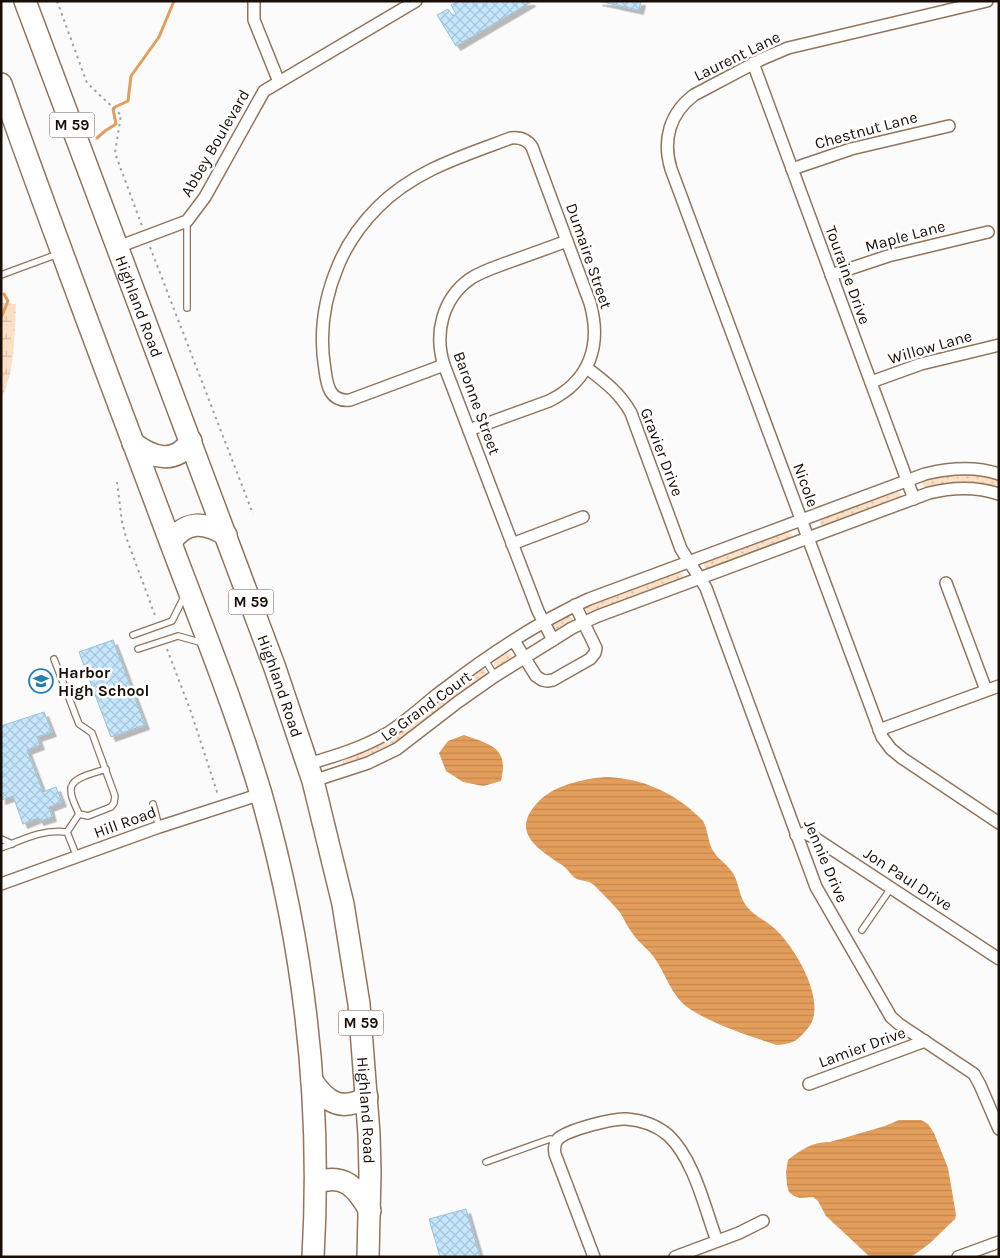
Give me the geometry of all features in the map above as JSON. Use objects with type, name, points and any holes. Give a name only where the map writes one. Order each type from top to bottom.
[{"type":"highway","name":"Highland Road","points":[[26,1],[226,535],[311,772],[328,838],[352,954],[359,1004],[367,1097],[370,1163],[368,1257]]},
{"type":"highway","points":[[1,84],[62,253],[209,644],[261,794],[289,910],[302,991],[312,1081],[316,1183],[313,1257]]},
{"type":"highway","points":[[133,443],[143,451],[168,457],[182,452],[191,441]]},
{"type":"highway","points":[[170,542],[186,527],[193,526],[210,527],[226,535]]},
{"type":"highway","points":[[312,1081],[320,1092],[334,1103],[353,1104],[367,1097]]},
{"type":"highway","points":[[316,1183],[330,1179],[338,1179],[347,1183],[362,1197],[370,1211]]},
{"type":"street","points":[[254,1],[254,20],[279,82]]},
{"type":"street","name":"Abbey Boulevard","points":[[118,247],[187,221],[205,197],[264,91],[416,1]]},
{"type":"street","name":"Laurent Lane","points":[[680,107],[694,95],[752,64],[797,45],[987,1]]},
{"type":"street","name":"Touraine Drive","points":[[752,64],[914,499]]},
{"type":"street","name":"Nicole","points":[[680,107],[667,136],[667,152],[670,165],[879,730],[887,744],[897,754],[999,823]]},
{"type":"street","name":"Chestnut Lane","points":[[792,169],[845,150],[949,126]]},
{"type":"street","name":"Dumaire Street","points":[[444,365],[350,400],[340,400],[334,396],[328,390],[322,333],[328,296],[338,266],[350,242],[366,219],[393,193],[409,181],[438,165],[511,138],[521,138],[529,142],[532,147],[590,303],[594,319],[595,340],[587,368],[573,386],[556,398],[469,430]]},
{"type":"street","name":"Maple Lane","points":[[831,275],[888,256],[988,232]]},
{"type":"street","name":"Baronne Street","points":[[553,640],[543,623],[512,544],[444,365],[439,341],[441,320],[447,306],[459,289],[470,280],[486,271],[567,241]]},
{"type":"street","name":"Willow Lane","points":[[871,382],[921,364],[999,346]]},
{"type":"street","name":"Gravier Drive","points":[[587,368],[615,391],[627,406],[634,420],[682,549],[689,561]]},
{"type":"street","name":"Le Grand Court","points":[[311,772],[385,734],[447,686],[485,660],[575,605],[689,561],[935,472],[958,468],[983,470],[999,474]]},
{"type":"street","name":"Le Grand Court","points":[[311,772],[357,768],[388,754],[495,676],[584,622],[929,493],[957,488],[978,489],[999,494]]},
{"type":"street","points":[[512,544],[584,517]]},
{"type":"street","name":"Jennie Drive","points":[[689,561],[706,588],[796,835],[820,895],[888,1012],[899,1024],[974,1074],[999,1128]]},
{"type":"street","points":[[946,583],[986,690]]},
{"type":"street","points":[[514,641],[536,676],[542,680],[553,680],[588,661],[594,655],[596,648],[575,605]]},
{"type":"street","points":[[879,730],[999,686]]},
{"type":"street","name":"Hill Road","points":[[1,884],[159,827],[261,794]]},
{"type":"street","name":"Jon Paul Drive","points":[[796,835],[802,833],[809,834],[999,959]]},
{"type":"street","name":"Lamier Drive","points":[[809,1084],[925,1041]]},
{"type":"street","points":[[594,1257],[555,1154],[554,1146],[557,1140],[564,1136],[614,1119],[635,1120],[658,1128],[673,1140],[687,1159],[717,1241]]},
{"type":"street","points":[[676,1257],[740,1233],[763,1221]]},
{"type":"street","points":[[958,1257],[999,1242]]},
{"type":"lane","points":[[187,221],[187,308]]},
{"type":"lane","points":[[1,275],[62,253]]},
{"type":"lane","points":[[133,635],[172,620],[188,589]]},
{"type":"lane","points":[[138,649],[178,636],[209,644]]},
{"type":"lane","points":[[54,658],[79,724],[92,733],[115,796],[111,808],[88,816],[79,814]]},
{"type":"lane","points":[[485,660],[495,676]]},
{"type":"lane","points":[[79,814],[70,790],[72,784],[78,779],[106,769]]},
{"type":"lane","points":[[153,804],[159,827]]},
{"type":"lane","points":[[67,832],[79,814]]},
{"type":"lane","points":[[1,848],[40,833],[53,831],[67,832]]},
{"type":"lane","points":[[67,832],[77,857]]},
{"type":"lane","points":[[1,839],[12,844]]},
{"type":"lane","points":[[862,930],[891,888]]},
{"type":"lane","points":[[486,1162],[550,1139],[557,1140]]},
{"type":"path","points":[[57,1],[87,83],[121,116],[115,153],[253,514]]},
{"type":"path","points":[[117,482],[122,522],[126,537],[156,619]]},
{"type":"path","points":[[167,649],[191,712],[217,791]]},
{"type":"green space","points":[[1,303],[16,304],[12,364],[1,399]]},
{"type":"green space","points":[[964,473],[996,478],[998,484],[993,487],[927,489],[922,484],[926,479]]},
{"type":"green space","points":[[897,490],[901,495],[900,499],[824,526],[820,524],[821,518]]},
{"type":"green space","points":[[787,531],[792,535],[790,539],[708,569],[704,567],[705,561]]},
{"type":"green space","points":[[679,571],[683,576],[681,580],[590,614],[586,611],[587,605]]},
{"type":"green space","points":[[568,615],[573,619],[572,623],[557,631],[554,629],[553,623]]},
{"type":"green space","points":[[505,652],[511,654],[512,660],[497,667],[494,664],[495,659]]},
{"type":"green space","points":[[480,669],[485,670],[487,676],[404,739],[368,758],[343,764],[343,758]]},
{"type":"shaded area","points":[[464,735],[496,749],[502,761],[501,781],[483,786],[463,782],[446,771],[439,753],[448,741]]},
{"type":"shaded area","points":[[605,777],[628,779],[650,785],[680,801],[703,821],[712,849],[734,875],[745,904],[782,936],[791,947],[806,975],[812,990],[813,1017],[808,1028],[798,1038],[788,1044],[777,1045],[721,1025],[699,1015],[683,1004],[673,991],[658,963],[635,937],[621,914],[609,900],[592,884],[575,878],[564,866],[544,852],[530,838],[526,822],[530,812],[546,795],[570,784]]},
{"type":"shaded area","points":[[899,1120],[921,1120],[928,1124],[934,1133],[948,1168],[956,1215],[955,1219],[929,1244],[911,1257],[870,1257],[826,1216],[818,1201],[813,1197],[800,1198],[789,1192],[786,1172],[788,1160],[802,1150],[818,1143],[830,1142]]},
{"type":"building","points":[[458,1],[531,2],[456,46],[437,15],[448,9],[453,16],[456,14],[451,5]]},
{"type":"building","points":[[598,1],[641,1],[639,10]]},
{"type":"building","points":[[113,640],[145,725],[111,737],[79,652]]},
{"type":"building","points":[[44,712],[52,732],[37,737],[40,745],[27,750],[43,792],[56,787],[62,802],[49,807],[52,817],[39,821],[38,818],[23,824],[13,796],[1,800],[1,726]]},
{"type":"building","points":[[466,1209],[480,1257],[440,1257],[429,1219]]},
{"type":"waterway","points":[[97,138],[116,124],[113,109],[128,101],[131,76],[159,37],[174,1]]},
{"type":"waterway","points":[[1,318],[8,301],[4,294]]},
{"type":"place","name":"Harbor High School","points":[[41,681]]}]
